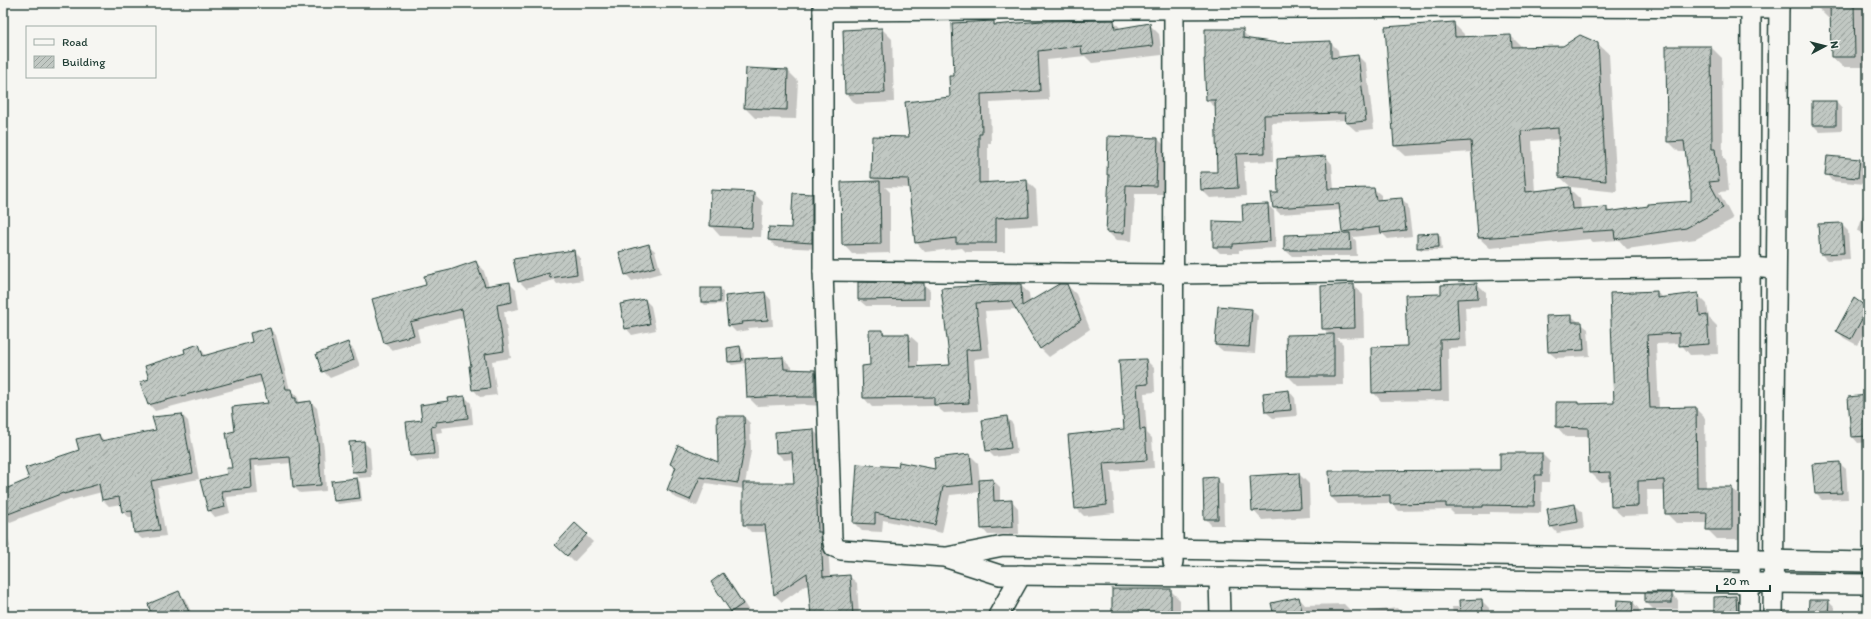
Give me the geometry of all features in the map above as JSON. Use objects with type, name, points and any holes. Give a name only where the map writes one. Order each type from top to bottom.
[{"type":"street","points":[[1749,616],[1751,5]]},
{"type":"street","points":[[1172,578],[1174,6]]},
{"type":"street","points":[[1772,616],[1772,584],[1772,561],[1775,269],[1779,6],[823,7],[823,271],[832,538],[834,547],[841,550],[944,557],[1000,575],[1172,578],[1749,582],[1772,584],[1868,584]]},
{"type":"street","points":[[823,271],[1174,274],[1750,267],[1775,269]]},
{"type":"street","points":[[944,557],[1003,546],[1868,562]]},
{"type":"street","points":[[998,616],[1021,575]]},
{"type":"street","points":[[1219,578],[1220,616]]},
{"type":"building","points":[[1830,3],[1854,3],[1855,57],[1831,57]]},
{"type":"building","points":[[1114,20],[1115,29],[1150,23],[1153,46],[1082,54],[1081,46],[1038,51],[1040,91],[981,94],[982,134],[979,134],[979,183],[1027,180],[1029,216],[996,218],[996,243],[956,243],[956,238],[915,243],[908,179],[871,178],[872,136],[909,137],[905,102],[950,97],[949,76],[954,76],[952,23],[994,21],[994,25],[1042,21]]},
{"type":"building","points":[[1454,22],[1455,37],[1511,35],[1512,47],[1563,46],[1580,35],[1598,43],[1606,181],[1559,177],[1558,128],[1521,131],[1526,192],[1570,187],[1572,209],[1607,207],[1607,212],[1648,206],[1648,204],[1691,201],[1691,189],[1684,141],[1667,142],[1666,46],[1711,46],[1712,149],[1715,149],[1719,181],[1709,182],[1723,208],[1686,228],[1615,239],[1614,230],[1582,232],[1581,228],[1538,234],[1478,238],[1471,141],[1394,146],[1385,27]]},
{"type":"building","points":[[882,28],[885,93],[845,94],[843,30]]},
{"type":"building","points":[[1205,29],[1243,29],[1243,38],[1278,43],[1331,41],[1331,58],[1358,55],[1366,121],[1346,123],[1345,113],[1264,115],[1265,153],[1236,154],[1238,188],[1201,190],[1200,172],[1217,172],[1215,100],[1206,100],[1204,59]]},
{"type":"building","points":[[746,68],[788,70],[787,110],[744,108]]},
{"type":"building","points":[[1812,101],[1836,101],[1836,125],[1812,125]]},
{"type":"building","points":[[1108,136],[1158,138],[1156,186],[1126,185],[1124,233],[1106,232],[1109,175],[1107,175]]},
{"type":"building","points":[[1326,156],[1328,189],[1374,188],[1376,200],[1402,198],[1406,230],[1381,233],[1380,227],[1342,232],[1339,204],[1273,208],[1271,193],[1278,193],[1277,159]]},
{"type":"building","points":[[1827,156],[1860,159],[1858,178],[1825,175]]},
{"type":"building","points":[[880,181],[881,244],[842,245],[841,182]]},
{"type":"building","points":[[711,190],[754,192],[752,228],[710,226]]},
{"type":"building","points":[[793,193],[812,194],[812,243],[768,240],[769,227],[791,228]]},
{"type":"building","points":[[1268,204],[1270,241],[1233,244],[1233,247],[1213,247],[1213,221],[1243,222],[1242,205]]},
{"type":"building","points":[[1842,223],[1844,253],[1820,254],[1818,224]]},
{"type":"building","points":[[1350,233],[1351,250],[1284,250],[1284,235]]},
{"type":"building","points":[[1438,233],[1439,247],[1417,248],[1417,234]]},
{"type":"building","points":[[649,244],[655,267],[625,275],[619,252]]},
{"type":"building","points":[[574,250],[577,274],[550,278],[549,273],[518,282],[513,259]]},
{"type":"building","points":[[476,261],[485,286],[510,282],[512,302],[497,305],[504,351],[485,354],[490,388],[472,390],[469,366],[471,366],[462,309],[410,322],[414,335],[384,343],[372,299],[426,285],[424,276],[450,270]]},
{"type":"building","points":[[858,282],[924,283],[924,299],[858,300]]},
{"type":"building","points":[[1477,283],[1478,298],[1457,299],[1459,339],[1440,340],[1441,391],[1372,393],[1371,347],[1407,346],[1405,295],[1441,294],[1441,285]]},
{"type":"building","points":[[1021,284],[1022,306],[1059,284],[1067,284],[1081,320],[1040,349],[1011,301],[976,303],[981,349],[966,350],[969,403],[934,405],[934,397],[863,398],[862,366],[870,365],[869,330],[883,330],[883,334],[909,334],[910,367],[950,365],[941,288]]},
{"type":"building","points":[[1354,284],[1355,328],[1322,329],[1321,286]]},
{"type":"building","points":[[701,288],[720,288],[720,302],[701,302]]},
{"type":"building","points":[[1657,291],[1657,298],[1698,293],[1700,316],[1707,315],[1709,344],[1679,346],[1679,333],[1647,335],[1650,408],[1696,407],[1697,487],[1732,487],[1732,530],[1706,530],[1707,513],[1665,514],[1664,480],[1638,481],[1638,506],[1611,507],[1610,472],[1589,473],[1588,428],[1556,427],[1556,402],[1578,402],[1578,404],[1614,403],[1610,293]]},
{"type":"building","points":[[765,292],[768,320],[742,322],[743,324],[728,326],[725,296]]},
{"type":"building","points":[[1854,298],[1868,308],[1851,339],[1836,331]]},
{"type":"building","points":[[645,299],[650,324],[625,329],[620,304]]},
{"type":"building","points":[[1218,306],[1252,309],[1249,347],[1215,345]]},
{"type":"building","points":[[1572,315],[1572,322],[1582,322],[1584,350],[1548,352],[1546,316]]},
{"type":"building","points":[[270,328],[286,389],[291,389],[293,398],[296,398],[296,403],[311,401],[318,442],[321,485],[293,487],[290,457],[250,460],[252,488],[221,491],[225,507],[208,511],[200,480],[227,474],[226,468],[232,468],[226,433],[235,431],[232,407],[268,403],[260,375],[148,405],[140,382],[149,379],[145,366],[185,353],[184,349],[199,344],[203,356],[252,342],[250,333]]},
{"type":"building","points":[[1334,334],[1334,376],[1287,376],[1286,335]]},
{"type":"building","points":[[348,342],[354,360],[322,372],[316,354]]},
{"type":"building","points":[[740,346],[742,361],[728,362],[727,348]]},
{"type":"building","points":[[783,357],[784,369],[815,370],[815,397],[796,397],[796,395],[747,398],[745,359]]},
{"type":"building","points":[[1146,359],[1148,384],[1137,385],[1140,430],[1145,429],[1147,460],[1103,463],[1107,505],[1075,509],[1068,435],[1124,429],[1119,360]]},
{"type":"building","points":[[1289,390],[1291,410],[1265,412],[1263,393]]},
{"type":"building","points":[[1868,395],[1868,436],[1851,437],[1848,397]]},
{"type":"building","points":[[465,396],[468,418],[436,422],[436,426],[431,427],[434,454],[410,456],[406,422],[422,420],[420,405],[448,401],[447,398]]},
{"type":"building","points":[[182,414],[193,473],[151,481],[160,530],[134,533],[132,511],[122,512],[119,497],[102,500],[99,484],[64,494],[63,493],[3,516],[3,490],[29,479],[25,468],[79,450],[76,439],[99,434],[101,441],[156,430],[152,417]]},
{"type":"building","points":[[717,416],[744,416],[745,444],[738,483],[700,477],[690,500],[667,490],[676,467],[670,464],[678,445],[718,462]]},
{"type":"building","points":[[1007,416],[1011,448],[986,451],[982,420]]},
{"type":"building","points":[[814,429],[818,532],[821,532],[823,577],[850,575],[853,616],[811,616],[807,573],[774,595],[765,525],[743,525],[743,483],[794,483],[792,452],[776,453],[775,432]]},
{"type":"building","points":[[364,441],[366,471],[352,472],[349,442]]},
{"type":"building","points":[[1500,453],[1542,453],[1542,475],[1535,475],[1534,506],[1483,505],[1483,507],[1446,507],[1446,503],[1390,504],[1390,495],[1330,497],[1329,471],[1500,470]]},
{"type":"building","points":[[970,454],[973,484],[943,487],[935,525],[875,513],[875,524],[853,523],[857,464],[898,467],[899,462],[935,469],[934,458]]},
{"type":"building","points":[[1840,462],[1842,493],[1815,494],[1812,464]]},
{"type":"building","points":[[1299,473],[1301,508],[1252,511],[1250,476]]},
{"type":"building","points":[[1217,477],[1218,519],[1204,519],[1203,478]]},
{"type":"building","points":[[357,478],[360,498],[334,501],[331,481]]},
{"type":"building","points":[[993,479],[994,501],[1012,500],[1013,527],[981,529],[979,480]]},
{"type":"building","points":[[1575,504],[1578,522],[1550,527],[1547,509]]},
{"type":"building","points":[[575,523],[587,534],[567,556],[555,545]]},
{"type":"building","points":[[723,573],[743,604],[731,612],[711,582]]},
{"type":"building","points":[[1112,589],[1171,589],[1171,616],[1112,616]]},
{"type":"building","points":[[179,591],[191,616],[152,616],[148,604]]},
{"type":"building","points":[[1645,593],[1672,593],[1672,603],[1645,603]]},
{"type":"building","points":[[1736,596],[1737,616],[1714,616],[1714,597]]},
{"type":"building","points":[[1299,597],[1303,616],[1274,616],[1271,603]]},
{"type":"building","points":[[1482,599],[1483,616],[1460,616],[1459,600]]},
{"type":"building","points":[[1617,600],[1633,601],[1632,616],[1616,616]]},
{"type":"building","points":[[1809,600],[1829,600],[1828,616],[1808,616]]}]
